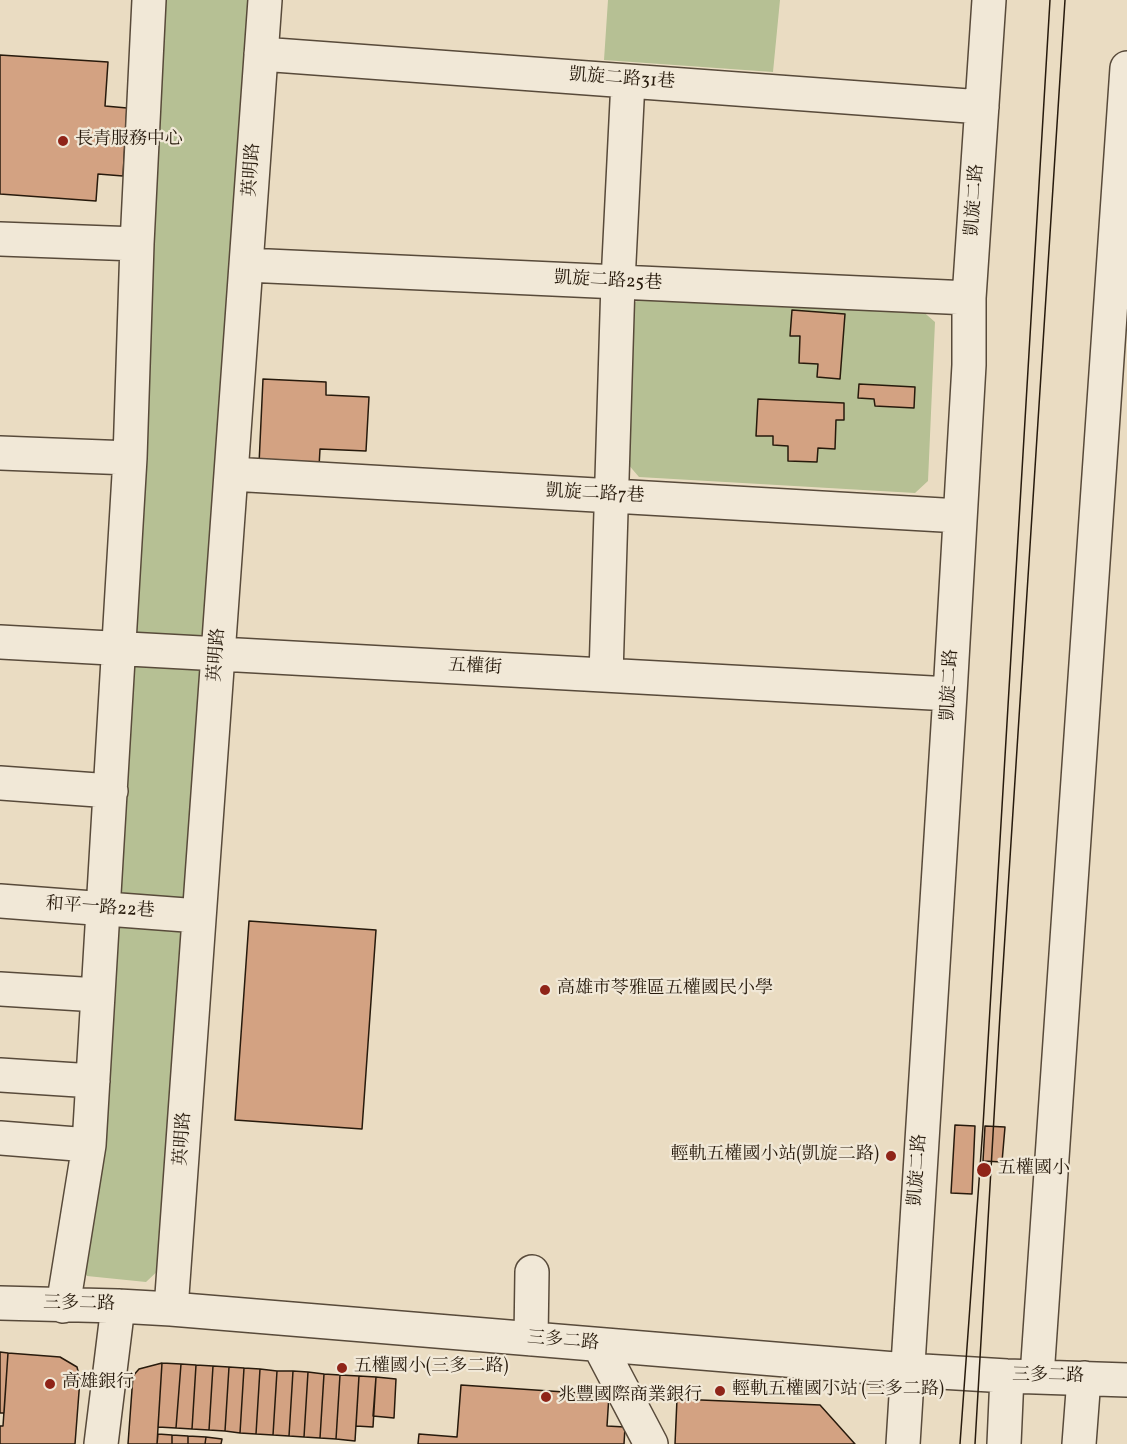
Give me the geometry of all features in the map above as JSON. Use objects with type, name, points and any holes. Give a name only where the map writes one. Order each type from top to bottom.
[{"type":"street","points":[[63,1305],[89,1145],[130,458],[137,244],[149,0]]},
{"type":"street","name":"英明路","points":[[171,1309],[265,0]]},
{"type":"street","name":"凱旋二路","points":[[903,1444],[950,694],[969,365],[969,298],[989,0]]},
{"type":"street","name":"凱旋二路31巷","points":[[261,54],[982,107]]},
{"type":"street","points":[[1004,1444],[1022,1376],[1118,323],[1127,68]]},
{"type":"street","points":[[606,675],[618,282],[627,81]]},
{"type":"street","points":[[0,239],[137,244]]},
{"type":"street","name":"凱旋二路25巷","points":[[246,265],[969,298]]},
{"type":"street","points":[[0,453],[130,458]]},
{"type":"street","name":"凱旋二路7巷","points":[[231,474],[960,516]]},
{"type":"street","name":"五權街","points":[[0,642],[950,694]]},
{"type":"street","points":[[0,783],[111,791]]},
{"type":"street","name":"和平一路22巷","points":[[0,902],[199,916]]},
{"type":"street","points":[[0,989],[98,994]]},
{"type":"street","points":[[0,1076],[93,1081]]},
{"type":"street","points":[[0,1138],[89,1145]]},
{"type":"street","points":[[531,1339],[532,1272]]},
{"type":"street","name":"三多二路","points":[[0,1303],[171,1309],[907,1370],[1127,1380]]},
{"type":"street","points":[[101,1444],[118,1306]]},
{"type":"street","points":[[599,1345],[651,1444]]},
{"type":"street","points":[[1079,1444],[1084,1378]]},
{"type":"green space","points":[[160,0],[252,0],[163,1266],[146,1282],[87,1276],[77,1261]]},
{"type":"green space","points":[[608,0],[780,0],[773,72],[604,60]]},
{"type":"green space","points":[[644,295],[920,309],[935,322],[928,481],[915,493],[639,477],[627,463],[631,306]]},
{"type":"building","name":"長青服務中心","points":[[0,55],[108,62],[105,106],[127,108],[123,176],[98,174],[96,201],[0,194]]},
{"type":"building","points":[[792,310],[845,314],[840,379],[817,377],[818,364],[799,363],[800,336],[790,336]]},
{"type":"building","points":[[263,379],[326,382],[326,395],[369,397],[366,451],[320,449],[319,467],[259,464]]},
{"type":"building","points":[[859,384],[915,387],[914,408],[875,406],[874,399],[858,398]]},
{"type":"building","points":[[758,399],[844,403],[844,420],[836,420],[835,449],[818,448],[817,462],[788,461],[788,446],[773,445],[773,436],[756,436]]},
{"type":"building","points":[[249,921],[376,930],[362,1129],[235,1120]]},
{"type":"building","name":"五權國小","points":[[955,1125],[975,1126],[972,1194],[951,1193]]},
{"type":"building","name":"五權國小","points":[[985,1126],[1005,1127],[1002,1162],[983,1161]]},
{"type":"building","points":[[0,1352],[8,1353],[4,1413],[0,1413]]},
{"type":"building","points":[[8,1353],[60,1357],[77,1367],[80,1379],[75,1444],[0,1444]]},
{"type":"building","points":[[162,1363],[157,1444],[128,1444],[133,1376],[139,1369]]},
{"type":"building","points":[[162,1363],[181,1364],[176,1428],[158,1427]]},
{"type":"building","points":[[181,1364],[196,1365],[192,1429],[176,1428]]},
{"type":"building","points":[[196,1365],[213,1366],[209,1430],[192,1429]]},
{"type":"building","points":[[213,1366],[229,1367],[225,1431],[209,1430]]},
{"type":"building","points":[[229,1367],[244,1368],[240,1433],[225,1431]]},
{"type":"building","points":[[244,1368],[260,1369],[256,1434],[240,1433]]},
{"type":"building","points":[[260,1369],[277,1371],[273,1435],[256,1434]]},
{"type":"building","points":[[277,1371],[293,1371],[289,1436],[273,1435]]},
{"type":"building","points":[[293,1371],[308,1372],[304,1437],[289,1436]]},
{"type":"building","points":[[308,1372],[324,1374],[320,1438],[304,1437]]},
{"type":"building","points":[[324,1374],[340,1375],[336,1439],[320,1438]]},
{"type":"building","points":[[340,1375],[359,1376],[355,1441],[336,1439]]},
{"type":"building","points":[[359,1376],[376,1377],[373,1427],[356,1426]]},
{"type":"building","points":[[376,1377],[396,1379],[394,1418],[373,1416]]},
{"type":"building","points":[[461,1385],[609,1395],[607,1426],[625,1427],[624,1444],[418,1444],[419,1434],[457,1437]]},
{"type":"building","points":[[677,1399],[820,1405],[855,1444],[675,1444]]},
{"type":"building","points":[[158,1434],[172,1435],[172,1444],[157,1444]]},
{"type":"building","points":[[172,1435],[188,1436],[188,1444],[172,1444]]},
{"type":"building","points":[[188,1436],[206,1437],[205,1444],[188,1444]]},
{"type":"building","points":[[206,1437],[222,1439],[221,1444],[205,1444]]},
{"type":"tram line","points":[[960,1444],[983,1126],[1050,0]]},
{"type":"tram line","points":[[975,1444],[1065,0]]},
{"type":"place","name":"長青服務中心","points":[[63,141]]},
{"type":"place","name":"高雄市苓雅區五權國民小學","points":[[545,990]]},
{"type":"place","name":"輕軌五權國小站(凱旋二路)","points":[[891,1156]]},
{"type":"place","name":"五權國小","points":[[984,1170]]},
{"type":"place","name":"五權國小(三多二路)","points":[[342,1368]]},
{"type":"place","name":"高雄銀行","points":[[50,1384]]},
{"type":"place","name":"輕軌五權國小站 (三多二路)","points":[[720,1391]]},
{"type":"place","name":"兆豐國際商業銀行","points":[[546,1397]]}]
